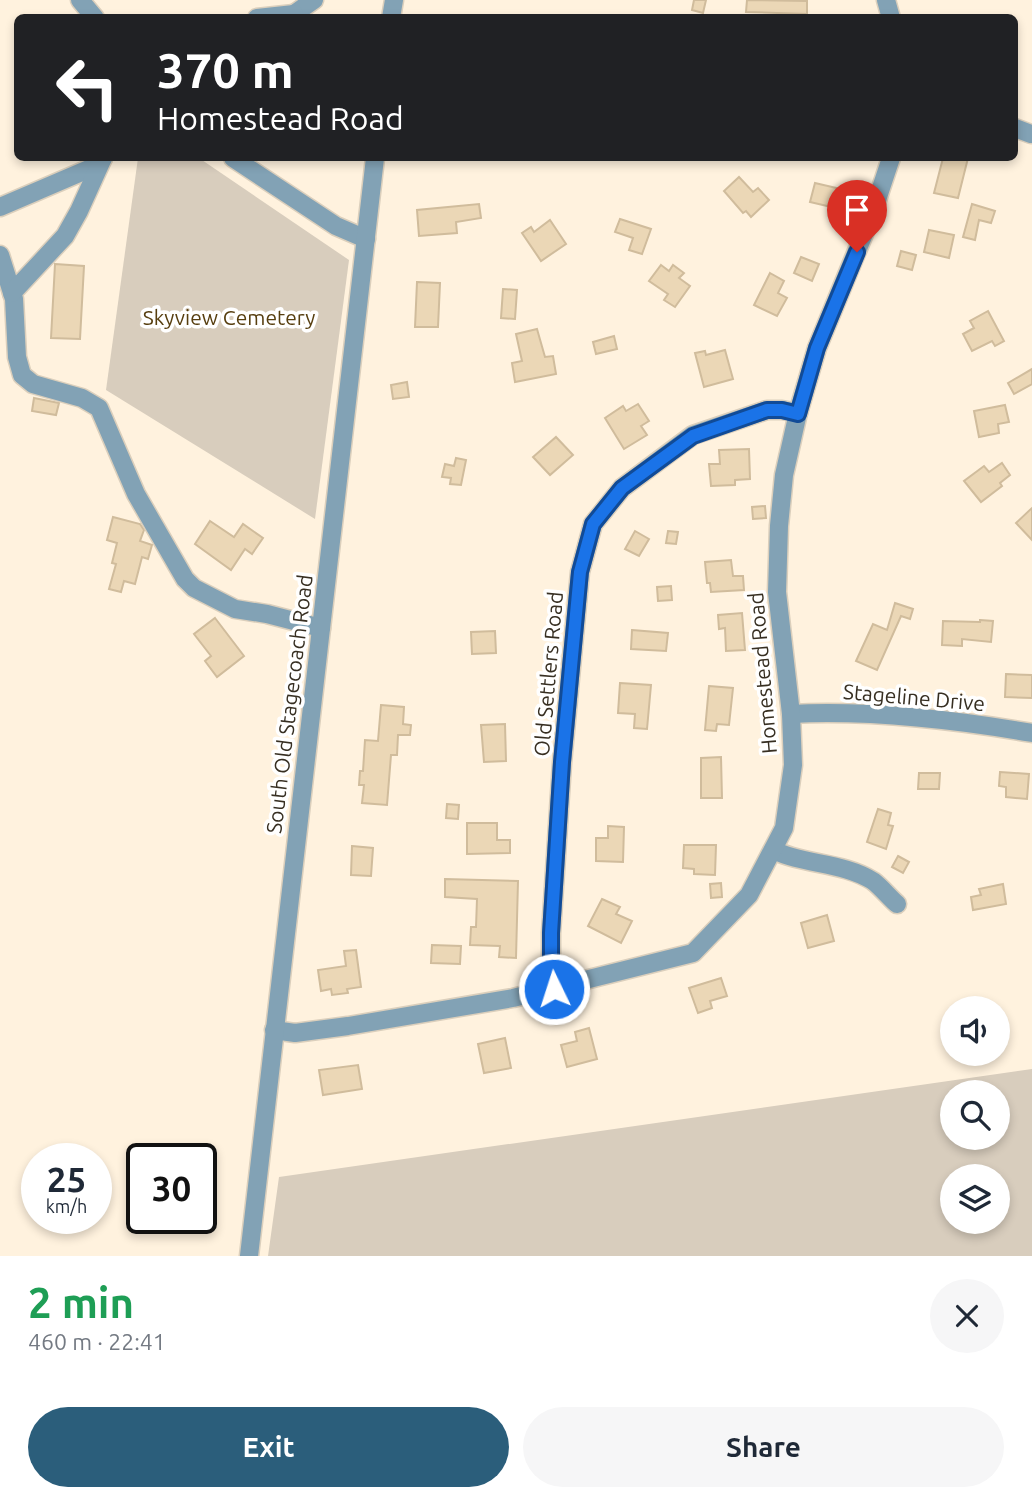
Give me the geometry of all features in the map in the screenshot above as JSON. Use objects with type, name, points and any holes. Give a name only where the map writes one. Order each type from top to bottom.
[{"type":"street","points":[[80,0],[92,14]]},
{"type":"street","points":[[286,12],[314,0]]},
{"type":"street","points":[[0,208],[91,168],[99,161]]},
{"type":"street","points":[[12,293],[65,236],[102,161]]},
{"type":"street","points":[[238,161],[336,226],[366,239]]},
{"type":"street","name":"South Old Stagecoach Road","points":[[249,1256],[375,161]]},
{"type":"street","name":"Homestead Road","points":[[274,1030],[295,1033],[348,1026],[554,989],[693,953],[749,895],[784,828],[793,765],[791,714],[777,592],[784,475],[817,348],[863,236],[890,161]]},
{"type":"street","points":[[0,255],[12,293],[17,357],[22,374],[33,384],[82,398],[99,408],[136,494],[185,579],[194,588],[235,609],[321,628]]},
{"type":"street","name":"Old Settlers Road","points":[[554,989],[551,933],[562,762],[580,572],[593,524],[622,488],[693,436],[767,410],[798,414]]},
{"type":"street","name":"Stageline Drive","points":[[791,714],[826,712],[964,723],[1032,733]]},
{"type":"street","points":[[773,850],[785,856],[839,868],[873,881],[897,904]]},
{"type":"green space","name":"Skyview Cemetery","points":[[138,161],[203,161],[349,260],[315,519],[106,390]]},
{"type":"green space","points":[[1032,1069],[1032,1256],[268,1256],[279,1177],[940,1082],[940,1150],[1010,1150],[1010,1080],[955,1080]]},
{"type":"building","points":[[694,0],[706,0],[703,13],[692,10]]},
{"type":"building","points":[[747,0],[807,1],[807,14],[746,12]]},
{"type":"building","points":[[942,161],[967,161],[958,198],[934,193]]},
{"type":"building","points":[[739,177],[753,192],[758,188],[769,200],[751,217],[746,211],[743,213],[724,191]]},
{"type":"building","points":[[815,183],[845,190],[840,209],[810,202]]},
{"type":"building","points":[[479,204],[481,218],[456,222],[457,233],[419,236],[417,210]]},
{"type":"building","points":[[972,204],[995,211],[991,223],[979,220],[975,240],[963,237]]},
{"type":"building","points":[[620,219],[651,229],[642,254],[629,250],[633,238],[615,232]]},
{"type":"building","points":[[550,220],[566,244],[541,261],[522,233],[531,227],[534,232]]},
{"type":"building","points":[[929,230],[954,235],[949,258],[924,252]]},
{"type":"building","points":[[901,251],[916,255],[912,270],[897,266]]},
{"type":"building","points":[[801,257],[819,264],[812,281],[794,273]]},
{"type":"building","points":[[55,264],[84,266],[80,339],[51,338]]},
{"type":"building","points":[[661,265],[669,271],[673,265],[684,273],[679,278],[690,286],[675,307],[664,300],[668,294],[649,281]]},
{"type":"building","points":[[770,273],[784,281],[778,293],[787,298],[777,316],[754,305]]},
{"type":"building","points":[[417,282],[440,283],[438,327],[415,327]]},
{"type":"building","points":[[503,289],[517,290],[515,319],[501,318]]},
{"type":"building","points":[[988,311],[1004,341],[995,346],[992,341],[972,351],[963,334],[974,328],[970,321]]},
{"type":"building","points":[[537,329],[545,357],[553,356],[556,374],[515,382],[512,363],[522,361],[516,334]]},
{"type":"building","points":[[614,336],[617,349],[596,354],[593,342]]},
{"type":"building","points":[[725,350],[733,379],[704,387],[695,353],[705,351],[706,355]]},
{"type":"building","points":[[1032,369],[1032,384],[1014,394],[1008,383]]},
{"type":"building","points":[[407,382],[409,397],[393,399],[391,385]]},
{"type":"building","points":[[34,398],[59,403],[56,415],[32,411]]},
{"type":"building","points":[[638,404],[649,421],[641,426],[647,435],[624,449],[605,418],[623,406],[626,411]]},
{"type":"building","points":[[1005,405],[1009,422],[998,424],[999,433],[979,437],[974,411]]},
{"type":"building","points":[[556,437],[573,455],[550,475],[533,457]]},
{"type":"building","points":[[749,449],[750,479],[735,480],[735,485],[711,486],[709,464],[720,464],[719,450]]},
{"type":"building","points":[[456,458],[466,460],[461,485],[450,484],[451,478],[442,477],[445,464],[454,466]]},
{"type":"building","points":[[1002,463],[1010,475],[1000,483],[1002,486],[981,502],[964,481],[984,466],[989,472]]},
{"type":"building","points":[[765,506],[766,518],[753,519],[752,507]]},
{"type":"building","points":[[1032,508],[1032,540],[1016,523]]},
{"type":"building","points":[[113,517],[140,524],[144,530],[140,541],[152,545],[148,559],[142,557],[135,584],[124,581],[121,592],[109,589],[116,564],[112,563],[117,543],[107,540]]},
{"type":"building","points":[[210,521],[234,537],[243,524],[263,538],[252,554],[245,549],[231,570],[195,544]]},
{"type":"building","points":[[635,531],[649,539],[639,556],[625,549]]},
{"type":"building","points":[[668,531],[678,532],[676,544],[666,543]]},
{"type":"building","points":[[731,560],[733,576],[743,576],[744,590],[711,592],[710,583],[707,583],[705,562]]},
{"type":"building","points":[[671,586],[672,600],[658,601],[657,587]]},
{"type":"building","points":[[895,603],[913,609],[910,619],[901,616],[877,670],[856,661],[873,624],[887,630]]},
{"type":"building","points":[[742,613],[745,650],[726,651],[725,628],[719,629],[718,615]]},
{"type":"building","points":[[215,618],[244,656],[217,677],[205,661],[211,656],[194,634]]},
{"type":"building","points":[[943,621],[993,621],[991,642],[962,639],[962,646],[942,645]]},
{"type":"building","points":[[632,630],[668,633],[666,651],[631,649]]},
{"type":"building","points":[[495,631],[496,653],[472,654],[471,632]]},
{"type":"building","points":[[1006,674],[1032,675],[1032,698],[1005,697]]},
{"type":"building","points":[[620,683],[651,685],[647,729],[634,728],[635,714],[618,713]]},
{"type":"building","points":[[709,686],[733,688],[729,725],[717,724],[716,731],[705,730]]},
{"type":"building","points":[[381,705],[404,707],[403,724],[411,725],[410,735],[398,735],[397,755],[391,755],[387,805],[362,803],[364,785],[359,785],[360,771],[363,771],[365,740],[378,741]]},
{"type":"building","points":[[505,724],[506,761],[484,762],[481,725]]},
{"type":"building","points":[[721,757],[722,798],[701,798],[701,758]]},
{"type":"building","points":[[1000,772],[1029,774],[1027,799],[1006,797],[1006,787],[999,786]]},
{"type":"building","points":[[919,773],[940,773],[939,789],[918,789]]},
{"type":"building","points":[[447,804],[459,805],[458,819],[446,818]]},
{"type":"building","points":[[878,809],[891,813],[888,825],[893,826],[886,849],[867,842]]},
{"type":"building","points":[[467,823],[497,823],[497,840],[510,840],[510,853],[467,854]]},
{"type":"building","points":[[608,826],[624,827],[623,862],[596,861],[596,838],[608,838]]},
{"type":"building","points":[[684,845],[716,845],[715,875],[694,874],[694,869],[683,868]]},
{"type":"building","points":[[352,846],[373,848],[371,876],[351,875]]},
{"type":"building","points":[[898,856],[909,862],[903,873],[892,867]]},
{"type":"building","points":[[445,879],[518,881],[516,958],[499,957],[500,946],[470,945],[471,927],[476,927],[477,899],[445,897]]},
{"type":"building","points":[[721,883],[722,897],[711,898],[710,884]]},
{"type":"building","points":[[1003,884],[1006,904],[973,910],[971,897],[981,895],[979,889]]},
{"type":"building","points":[[602,899],[620,907],[616,914],[632,921],[621,943],[588,926]]},
{"type":"building","points":[[827,915],[834,941],[808,948],[801,923]]},
{"type":"building","points":[[432,945],[461,946],[460,964],[431,963]]},
{"type":"building","points":[[356,950],[361,987],[347,989],[348,993],[332,995],[331,989],[321,991],[318,970],[346,966],[344,951]]},
{"type":"building","points":[[721,978],[727,996],[710,1001],[712,1008],[698,1013],[689,988]]},
{"type":"building","points":[[589,1028],[597,1059],[567,1067],[561,1045],[577,1041],[575,1032]]},
{"type":"building","points":[[505,1038],[511,1068],[484,1073],[478,1044]]},
{"type":"building","points":[[358,1065],[362,1089],[323,1095],[319,1070]]},
{"type":"route","points":[[554,989],[551,933],[562,762],[580,572],[593,524],[622,488],[693,436],[767,410],[798,414],[817,348],[857,252]]}]
